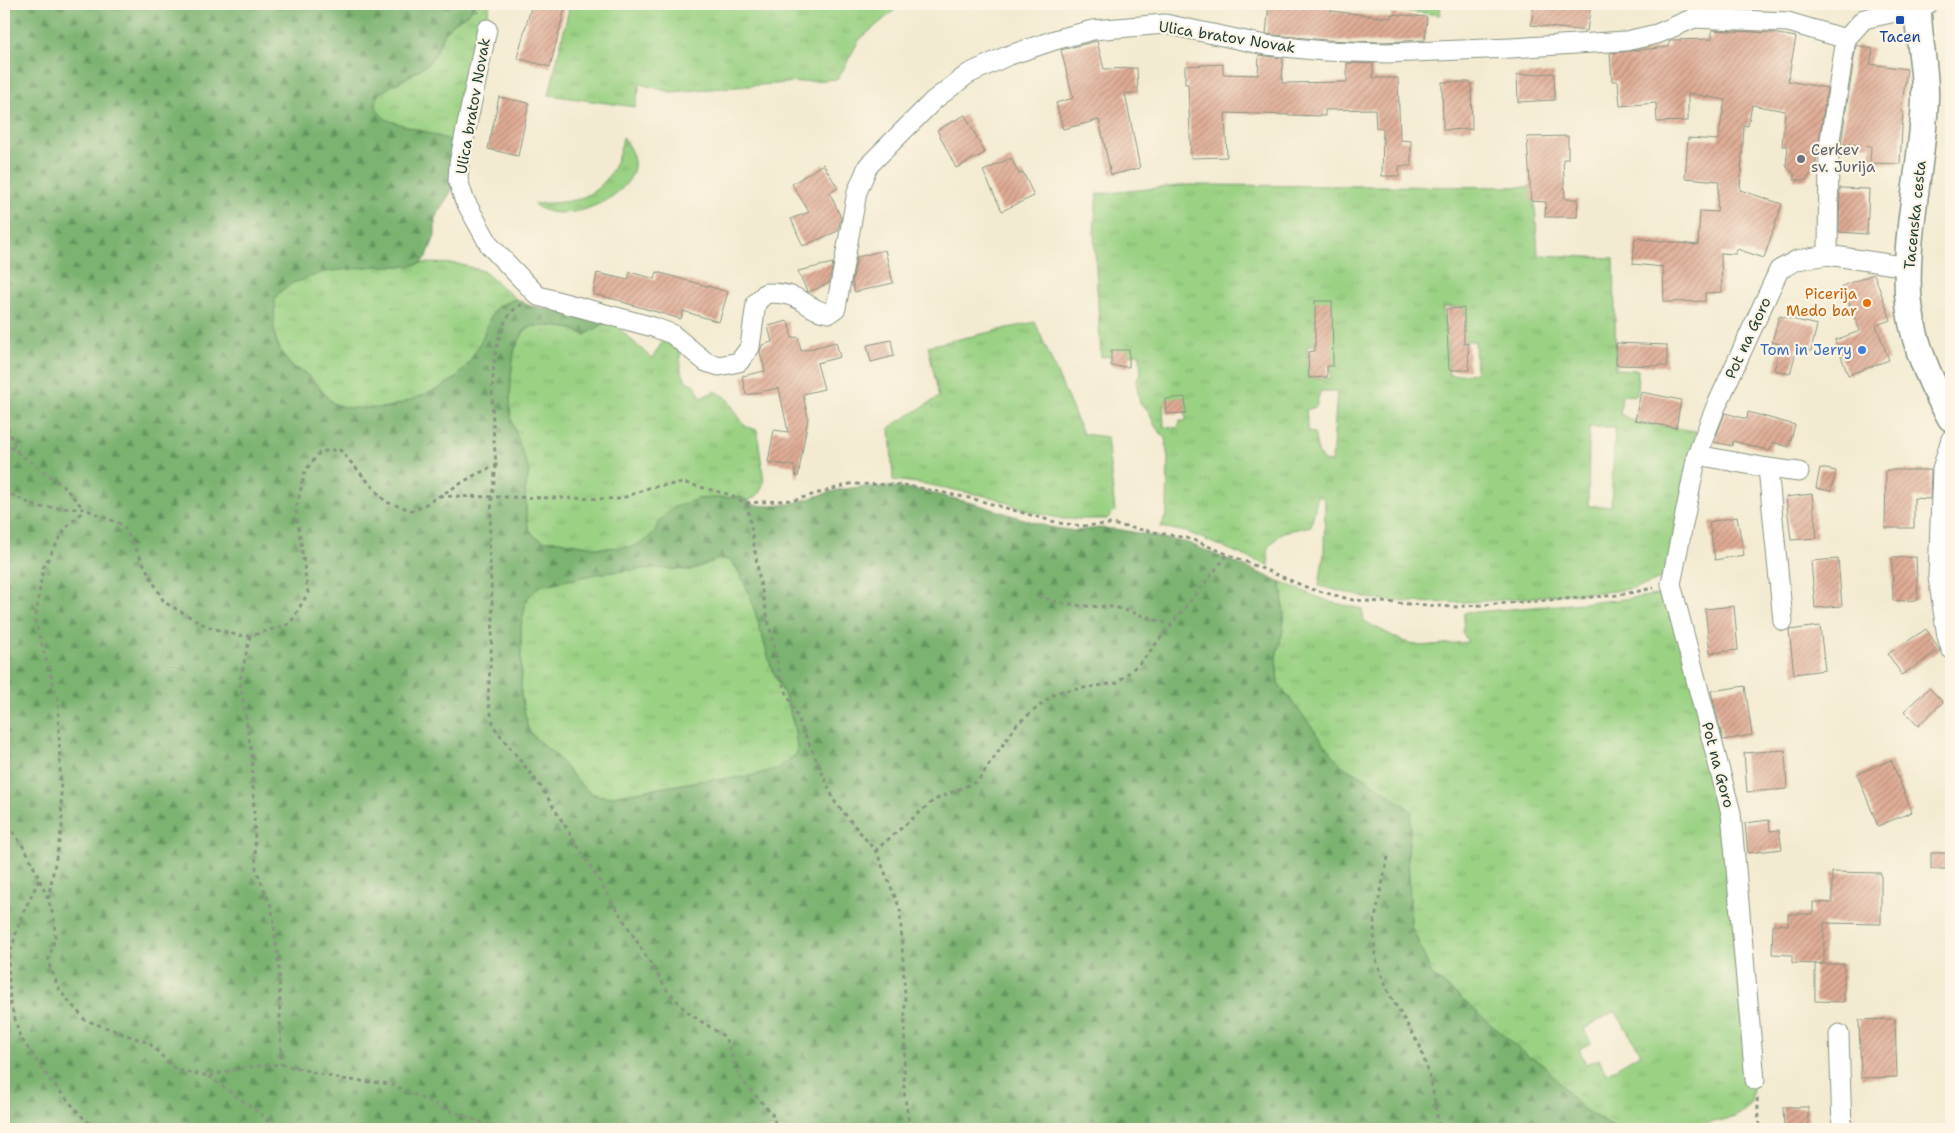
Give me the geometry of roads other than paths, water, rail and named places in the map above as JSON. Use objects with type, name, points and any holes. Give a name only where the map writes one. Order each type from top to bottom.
[{"type":"main road","name":"Tacenska cesta","points":[[1921,5],[1925,97],[1922,148],[1908,267],[1910,309],[1919,351],[1934,390],[1951,418]]},
{"type":"street","points":[[1828,255],[1829,146],[1846,39],[1864,19],[1921,5]]},
{"type":"street","name":"Ulica bratov Novak","points":[[487,29],[459,163],[458,180],[464,199],[490,246],[538,296],[653,327],[672,334],[706,362],[720,366],[739,362],[750,347],[756,303],[766,294],[779,293],[794,296],[819,313],[829,313],[836,308],[857,192],[868,166],[934,100],[968,74],[1007,56],[1058,39],[1094,30],[1165,24],[1265,45],[1324,51],[1387,53],[1626,41],[1657,34],[1694,18],[1788,22],[1846,39]]},
{"type":"street","name":"Pot na Goro","points":[[1755,1080],[1731,813],[1679,619],[1672,584],[1697,455],[1715,409],[1779,270],[1797,260],[1828,255],[1908,267]]},
{"type":"street","points":[[1951,439],[1942,469],[1938,578],[1947,636],[1951,649]]},
{"type":"street","points":[[1697,455],[1799,472]]},
{"type":"street","points":[[1768,468],[1783,621]]},
{"type":"street","points":[[1839,1034],[1842,1129]]},
{"type":"place","name":"Tacen","points":[[1900,20]]},
{"type":"place","name":"Cerkev sv. Jurija","points":[[1801,159]]},
{"type":"place","name":"Picerija Medo bar","points":[[1867,303]]},
{"type":"place","name":"Tom in Jerry","points":[[1862,350]]}]
